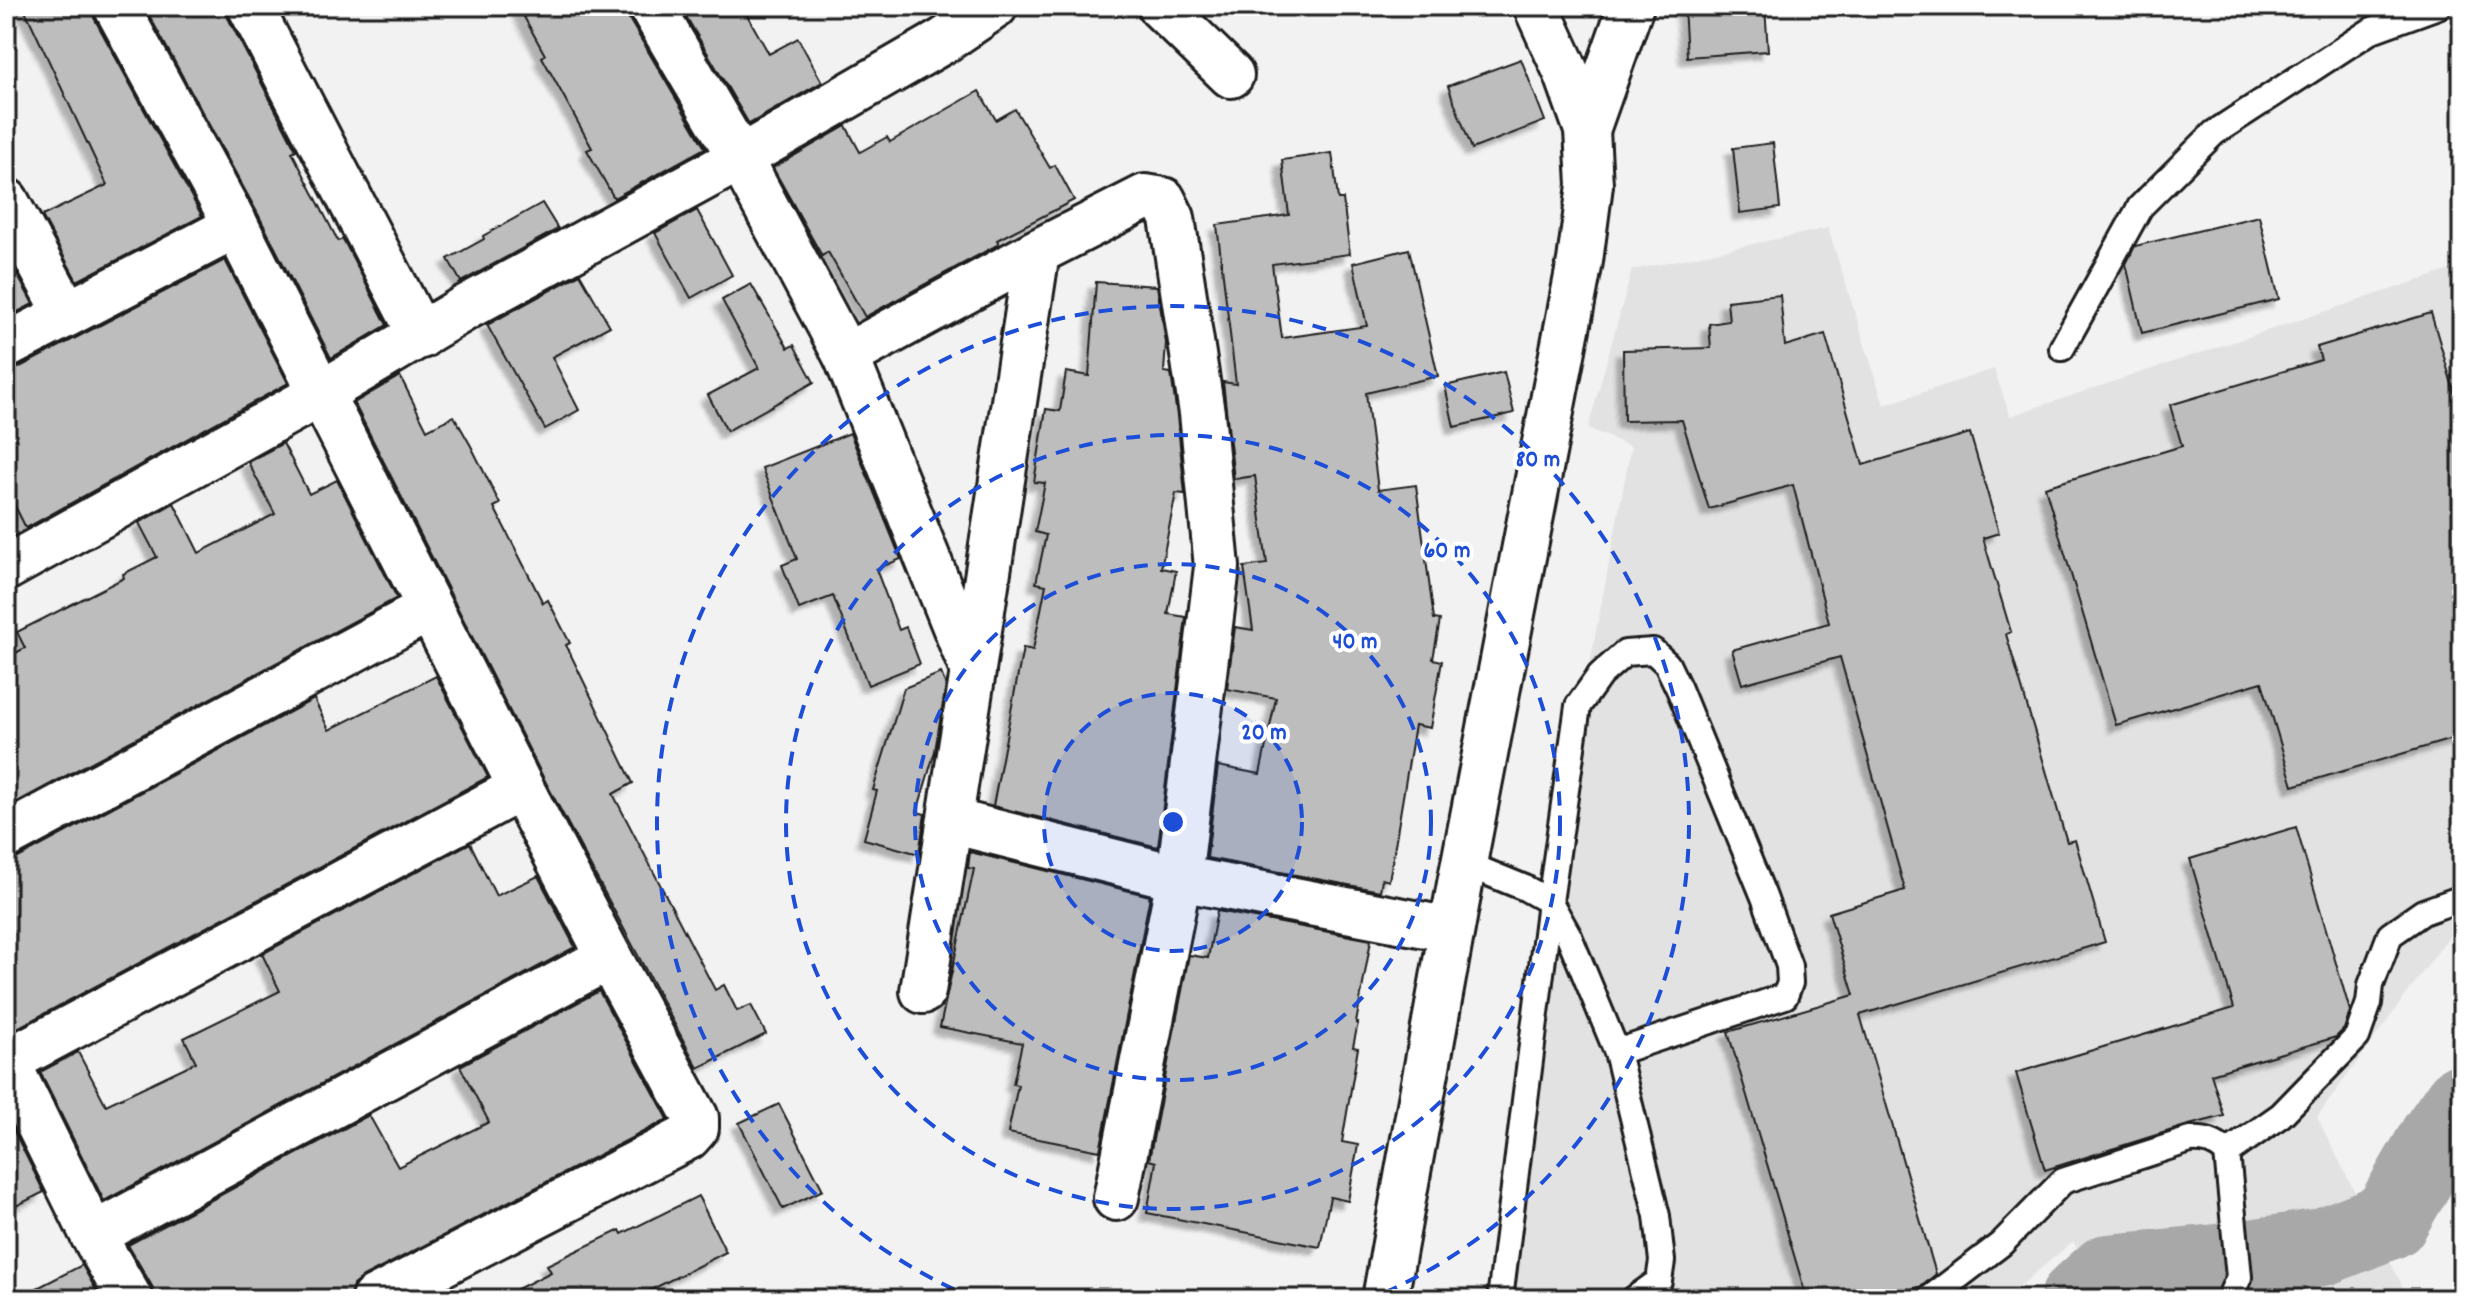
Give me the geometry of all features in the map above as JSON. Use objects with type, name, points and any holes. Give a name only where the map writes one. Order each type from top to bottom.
[{"type":"street","points":[[116,6],[236,226],[521,788],[696,1118],[696,1128],[688,1137],[374,1299]]},
{"type":"street","points":[[250,6],[440,323]]},
{"type":"street","points":[[651,6],[740,158],[846,356],[973,671]]},
{"type":"street","points":[[6,568],[740,158],[945,40],[995,6]]},
{"type":"street","points":[[1160,6],[1231,75]]},
{"type":"street","points":[[1385,1299],[1451,930],[1580,261],[1590,185],[1587,130],[1567,74],[1536,6]]},
{"type":"street","points":[[1587,130],[1631,6]]},
{"type":"street","points":[[846,356],[1145,197],[1163,200],[1172,218],[1202,413],[1217,567],[1179,878],[1116,1198]]},
{"type":"street","points":[[6,201],[67,314]]},
{"type":"street","points":[[6,346],[236,226]]},
{"type":"street","points":[[923,991],[1037,252]]},
{"type":"street","points":[[6,836],[429,609]]},
{"type":"street","points":[[130,1299],[93,1235],[6,1061],[521,788]]},
{"type":"street","points":[[951,821],[1179,878],[1451,930]]},
{"type":"street","points":[[93,1235],[609,957]]},
{"type":"lane","points":[[2062,348],[2140,207],[2214,133],[2372,30],[2438,6]]},
{"type":"lane","points":[[1500,1299],[1578,706],[1600,675],[1625,653],[1653,651],[1667,664],[1679,689],[1764,897],[1789,966],[1790,983],[1785,996],[1617,1052]]},
{"type":"lane","points":[[1464,863],[1525,888],[1550,902],[1569,936],[1617,1052],[1657,1216],[1662,1261],[1659,1281],[1634,1299]]},
{"type":"lane","points":[[2227,1153],[2281,1115],[2357,1037],[2369,1003],[2371,985],[2390,935],[2423,912],[2462,898]]},
{"type":"lane","points":[[1929,1299],[2001,1244],[2063,1181],[2190,1140],[2203,1139],[2217,1144],[2227,1153],[2234,1288]]},
{"type":"shaded area","points":[[1828,228],[1884,405],[1994,369],[2010,416],[2462,266],[2462,922],[2317,1117],[2409,1299],[2104,1299],[2073,1241],[2005,1299],[1495,1299],[1538,938],[1631,447],[1588,428],[1632,270]]},
{"type":"building","points":[[23,6],[91,6],[94,18],[202,216],[77,281],[42,216],[107,185]]},
{"type":"building","points":[[144,6],[225,6],[228,18],[296,150],[292,152],[338,241],[343,239],[387,325],[331,358],[258,214]]},
{"type":"building","points":[[518,6],[626,6],[629,19],[705,148],[614,198],[587,150],[592,148]]},
{"type":"building","points":[[680,6],[742,6],[769,54],[798,38],[822,82],[749,124]]},
{"type":"building","points":[[1684,6],[1765,6],[1768,51],[1687,57]]},
{"type":"building","points":[[1521,59],[1545,121],[1472,149],[1448,86]]},
{"type":"building","points":[[979,91],[996,120],[1015,109],[1050,168],[1055,165],[1074,200],[997,240],[999,244],[865,317],[828,252],[822,256],[773,168],[846,126],[860,152],[887,137],[890,142]]},
{"type":"building","points":[[1773,143],[1780,208],[1740,213],[1733,148]]},
{"type":"building","points":[[1332,153],[1338,199],[1343,199],[1350,254],[1272,264],[1282,338],[1367,326],[1353,263],[1409,249],[1438,376],[1366,393],[1378,490],[1416,485],[1434,619],[1440,620],[1433,659],[1442,661],[1430,728],[1415,725],[1389,881],[1382,879],[1380,891],[1207,858],[1218,766],[1260,774],[1276,698],[1227,689],[1235,627],[1253,630],[1244,567],[1267,564],[1255,476],[1234,479],[1223,382],[1236,384],[1217,225],[1289,215],[1282,160]]},
{"type":"building","points":[[542,203],[558,229],[461,282],[448,259]]},
{"type":"building","points":[[697,210],[732,275],[691,298],[655,233]]},
{"type":"building","points":[[2259,216],[2279,299],[2142,333],[2126,264],[2135,246]]},
{"type":"building","points":[[6,254],[33,304],[6,318]]},
{"type":"building","points":[[225,260],[288,383],[26,528],[6,488],[6,371],[18,368]]},
{"type":"building","points":[[580,274],[610,326],[552,357],[579,410],[545,429],[487,325]]},
{"type":"building","points":[[1096,282],[1157,286],[1166,343],[1164,372],[1171,373],[1177,416],[1185,494],[1176,493],[1161,568],[1176,571],[1168,614],[1186,617],[1158,847],[993,806],[1023,648],[1033,650],[1046,585],[1036,583],[1046,535],[1035,532],[1045,483],[1034,482],[1046,409],[1060,411],[1066,372],[1089,376]]},
{"type":"building","points":[[751,284],[788,348],[794,345],[814,382],[727,431],[708,395],[759,368],[722,300]]},
{"type":"building","points":[[1780,295],[1785,346],[1825,334],[1863,465],[1970,433],[1999,533],[1983,538],[2011,632],[2006,634],[2067,842],[2075,840],[2105,942],[1860,1015],[1936,1274],[1922,1286],[1877,1299],[1807,1299],[1728,1032],[1854,995],[1829,913],[1905,890],[1840,657],[1742,684],[1732,650],[1829,623],[1793,485],[1709,509],[1682,420],[1624,421],[1623,350],[1711,348],[1709,324],[1729,321],[1727,301]]},
{"type":"building","points":[[2431,313],[2462,418],[2462,736],[2293,786],[2262,682],[2116,725],[2045,487],[2182,446],[2170,405],[2321,360],[2317,347]]},
{"type":"building","points":[[1504,372],[1514,413],[1454,427],[1445,386]]},
{"type":"building","points":[[400,376],[427,430],[454,416],[471,446],[500,504],[494,507],[543,603],[548,600],[570,643],[566,645],[633,783],[613,794],[715,990],[724,985],[737,1011],[751,1005],[766,1034],[698,1068],[543,777],[354,403]]},
{"type":"building","points":[[850,433],[901,559],[876,569],[899,630],[906,627],[920,664],[868,685],[833,596],[799,609],[782,565],[797,559],[762,468]]},
{"type":"building","points":[[283,443],[309,494],[337,480],[397,598],[6,808],[6,658],[25,648],[17,632],[124,578],[123,574],[157,557],[139,523],[174,503],[199,553],[275,514],[248,462]]},
{"type":"building","points":[[941,673],[946,685],[935,751],[917,812],[925,814],[919,854],[864,839],[877,791],[873,790],[904,688]]},
{"type":"building","points":[[436,676],[488,777],[6,1034],[6,861],[18,858],[314,699],[329,730]]},
{"type":"building","points":[[2296,827],[2350,1011],[2344,1029],[2336,1037],[2211,1074],[2224,1116],[2045,1170],[2016,1073],[2234,1008],[2190,859]]},
{"type":"building","points":[[470,843],[496,896],[538,876],[575,947],[104,1201],[40,1072],[78,1052],[106,1105],[196,1062],[184,1038],[280,991],[262,954]]},
{"type":"building","points":[[970,852],[1150,896],[1100,1151],[1008,1133],[1018,1085],[1013,1084],[1022,1043],[940,1027],[974,869],[968,868]]},
{"type":"building","points":[[1217,911],[1371,940],[1356,1023],[1353,1047],[1358,1048],[1342,1142],[1358,1145],[1348,1201],[1330,1197],[1320,1247],[1147,1213],[1156,1162],[1149,1160],[1189,955],[1208,958]]},
{"type":"building","points":[[599,991],[668,1119],[363,1277],[353,1285],[347,1299],[155,1299],[152,1286],[128,1245],[369,1115],[398,1167],[489,1122],[460,1066]]},
{"type":"building","points":[[779,1104],[823,1190],[783,1209],[739,1123]]},
{"type":"building","points":[[6,1115],[44,1192],[6,1211]]},
{"type":"building","points":[[698,1196],[726,1252],[633,1299],[498,1299],[551,1272],[547,1265],[620,1230],[622,1234]]},
{"type":"building","points":[[82,1265],[101,1299],[16,1299]]},
{"type":"waterway","points":[[2079,1299],[2108,1273],[2218,1263],[2322,1247],[2390,1220],[2437,1139],[2462,1103]]}]
